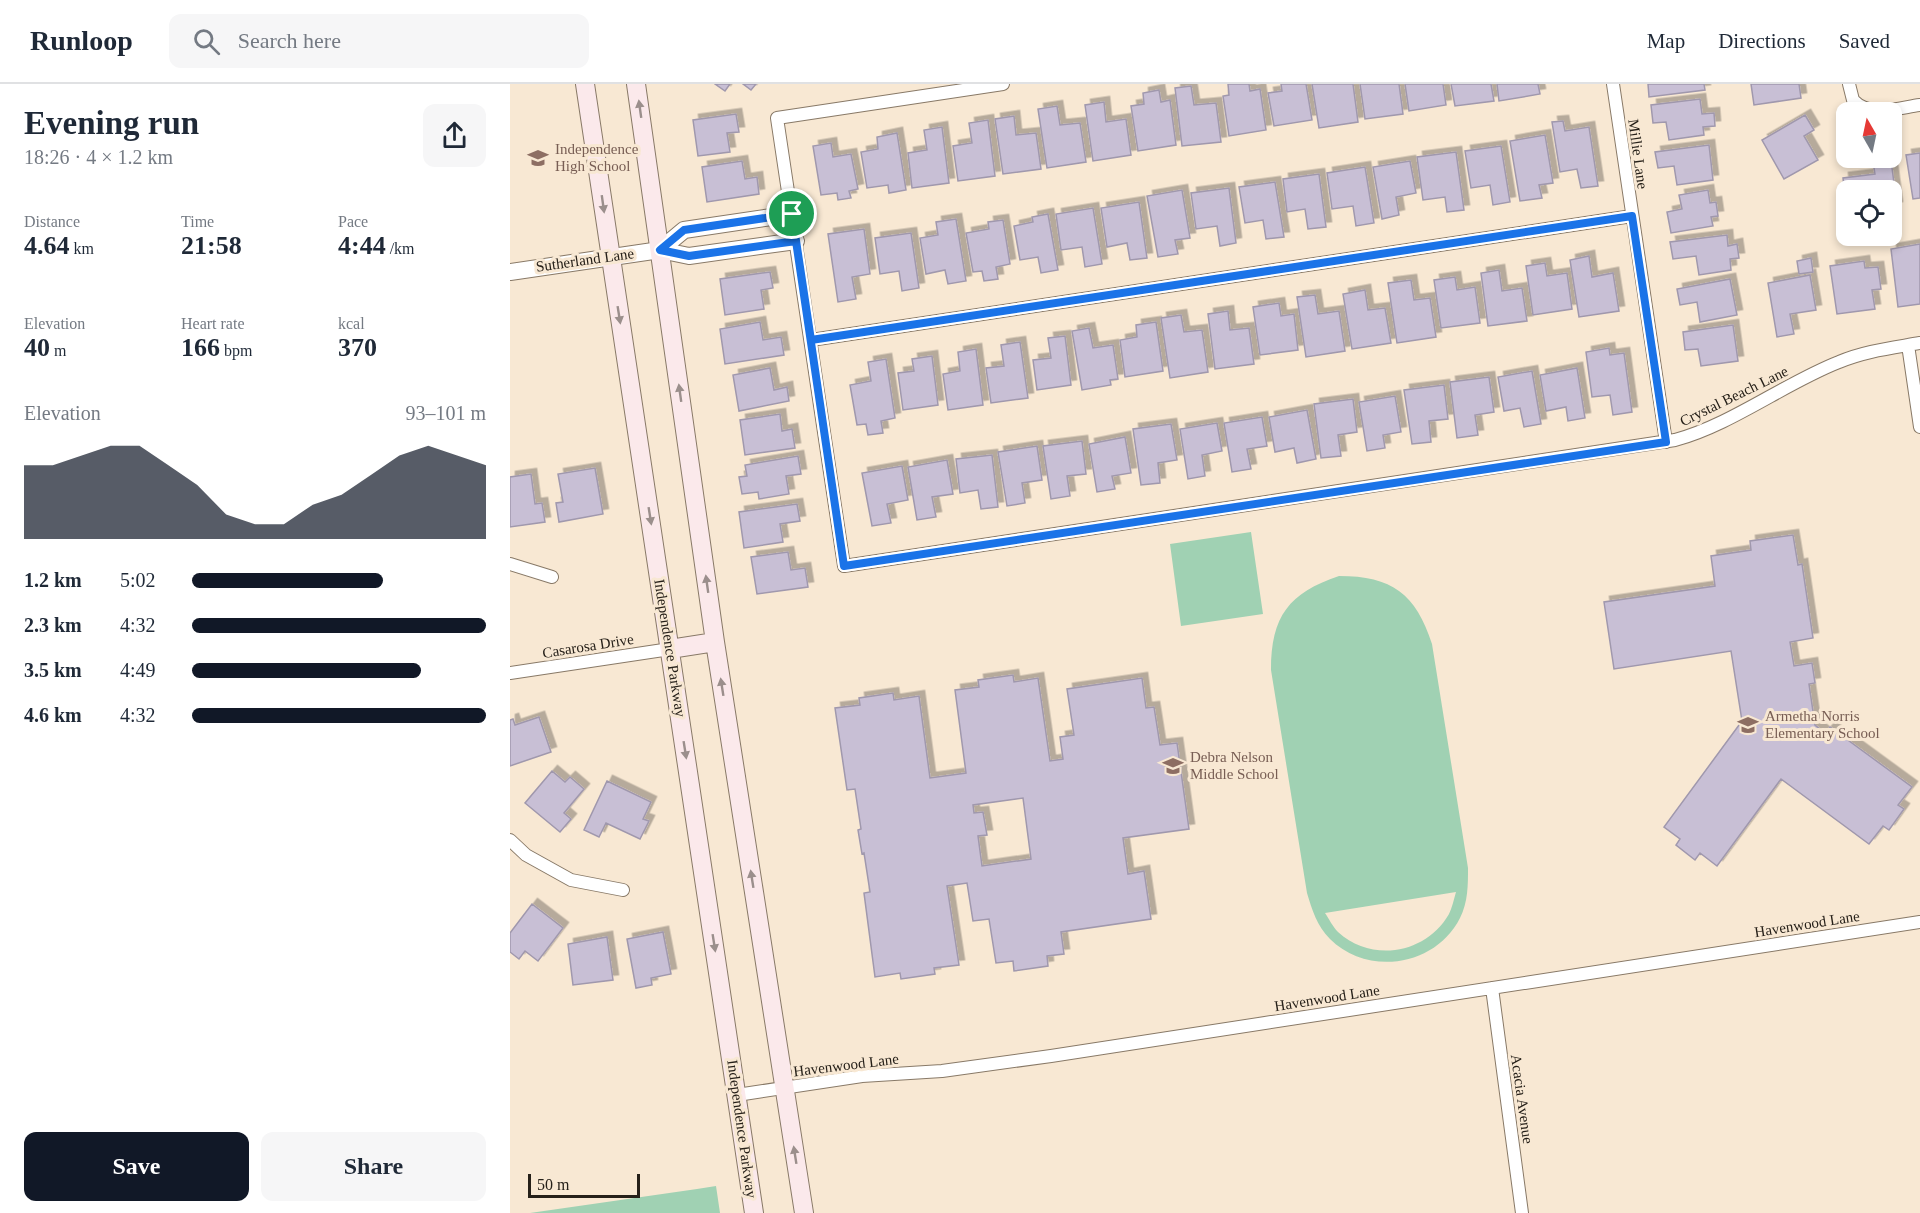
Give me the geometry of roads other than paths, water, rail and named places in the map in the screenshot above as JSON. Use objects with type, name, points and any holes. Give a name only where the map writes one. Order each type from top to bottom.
[{"type":"main road","name":"Independence Parkway","points":[[585,84],[754,1213]]},
{"type":"main road","points":[[636,84],[715,642],[804,1213]]},
{"type":"main road","points":[[670,649],[715,642]]},
{"type":"street","points":[[1003,84],[777,118],[811,340],[1632,216]]},
{"type":"street","name":"Millie Lane","points":[[1613,84],[1666,442]]},
{"type":"street","points":[[1849,84],[1851,96],[1864,109],[1877,111],[1920,105]]},
{"type":"street","points":[[660,250],[684,230],[792,214]]},
{"type":"street","name":"Sutherland Lane","points":[[510,272],[660,250],[689,256],[796,241]]},
{"type":"street","name":"Crystal Beach Lane","points":[[811,340],[844,566],[1666,442],[1703,431],[1839,361],[1868,352],[1914,344]]},
{"type":"street","points":[[1914,344],[1920,427]]},
{"type":"street","points":[[510,564],[552,577]]},
{"type":"street","name":"Casarosa Drive","points":[[510,674],[670,649]]},
{"type":"street","points":[[510,840],[526,855],[572,880],[623,890]]},
{"type":"street","name":"Havenwood Lane","points":[[737,1095],[862,1076],[942,1071],[1051,1056],[1920,922]]},
{"type":"street","name":"Acacia Avenue","points":[[1492,988],[1522,1213]]},
{"type":"place","name":"Independence High School","points":[[538,158]]},
{"type":"place","name":"Armetha Norris Elementary School","points":[[1748,725]]},
{"type":"place","name":"Debra Nelson Middle School","points":[[1173,766]]}]
